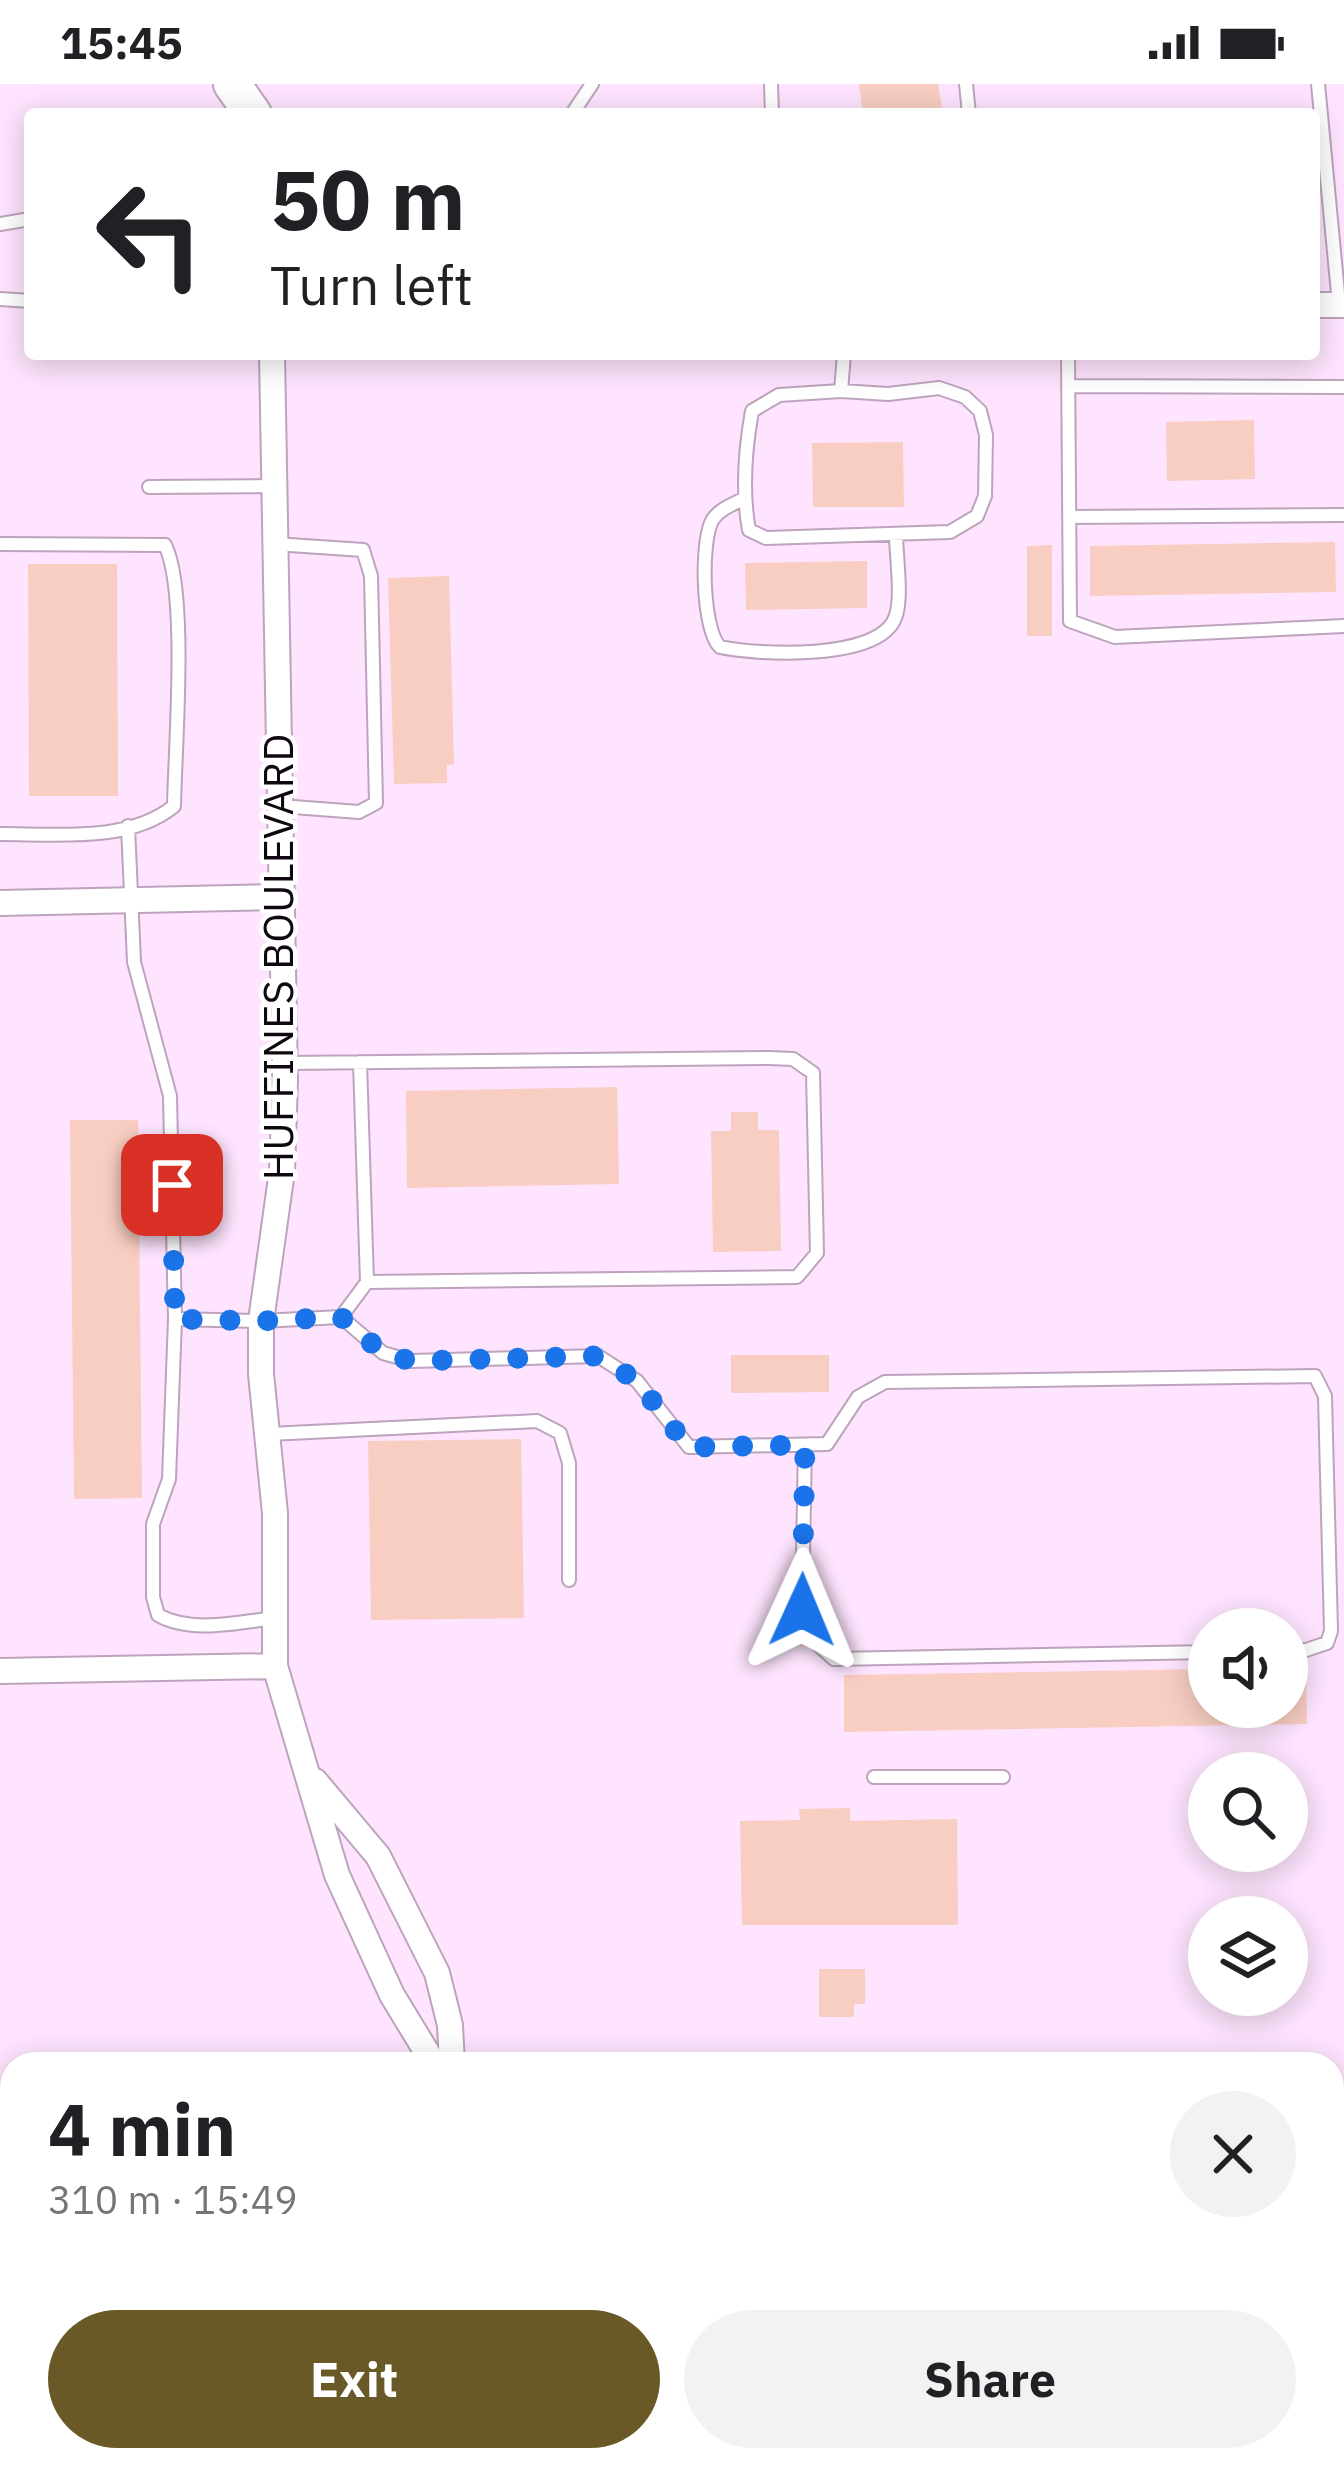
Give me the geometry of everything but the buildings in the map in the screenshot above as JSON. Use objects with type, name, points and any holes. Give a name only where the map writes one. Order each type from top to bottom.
[{"type":"main road","points":[[232,84],[252,108]]},
{"type":"street","name":"HUFFINES BOULEVARD","points":[[272,360],[285,1064],[282,1171],[261,1321],[261,1374],[269,1434],[275,1666],[337,1875],[392,1995],[427,2052]]},
{"type":"street","points":[[0,903],[280,898]]},
{"type":"street","points":[[0,1672],[275,1666]]},
{"type":"street","name":"HUFFINES BOULEVARD","points":[[306,1770],[378,1856],[437,1973],[451,2025],[452,2052]]},
{"type":"lane","points":[[1318,84],[1338,228],[1332,305]]},
{"type":"lane","points":[[842,391],[844,360]]},
{"type":"lane","points":[[1068,360],[1070,620],[1115,638],[1344,626]]},
{"type":"lane","points":[[1068,386],[1344,387]]},
{"type":"lane","points":[[939,388],[965,397],[980,411],[986,435],[985,496],[977,516],[950,532],[766,538],[749,530],[745,498],[752,411],[778,395],[842,391],[888,394],[939,388]]},
{"type":"lane","points":[[149,487],[274,486]]},
{"type":"lane","points":[[745,498],[720,510],[710,524],[706,616],[712,640],[720,647],[835,650],[875,640],[898,615],[896,534]]},
{"type":"lane","points":[[1069,517],[1344,515]]},
{"type":"lane","points":[[0,544],[165,545],[175,566],[174,806],[158,819],[99,833],[0,834]]},
{"type":"lane","points":[[275,544],[363,550],[371,576],[376,803],[359,812],[279,806]]},
{"type":"lane","points":[[128,826],[134,962],[170,1096],[175,1319],[170,1479],[153,1524],[154,1597],[158,1615],[172,1623],[211,1625],[277,1618]]},
{"type":"lane","points":[[285,1064],[770,1058],[794,1059],[813,1073],[817,1252],[797,1277],[367,1282]]},
{"type":"lane","points":[[341,1317],[367,1282],[360,1062]]},
{"type":"lane","points":[[175,1319],[341,1317],[394,1359],[598,1356],[637,1381],[688,1447],[827,1444],[857,1397],[885,1382],[1315,1376],[1325,1396],[1331,1631],[1327,1642],[1308,1649]]},
{"type":"lane","points":[[269,1434],[537,1421],[560,1433],[569,1463],[569,1580]]},
{"type":"lane","points":[[805,1445],[802,1610],[812,1639],[834,1659],[1188,1652]]},
{"type":"lane","points":[[874,1777],[1003,1777]]},
{"type":"route","points":[[172,1185],[175,1319],[341,1317],[383,1353],[411,1361],[598,1356],[637,1381],[688,1447],[805,1445],[802,1610]]}]
